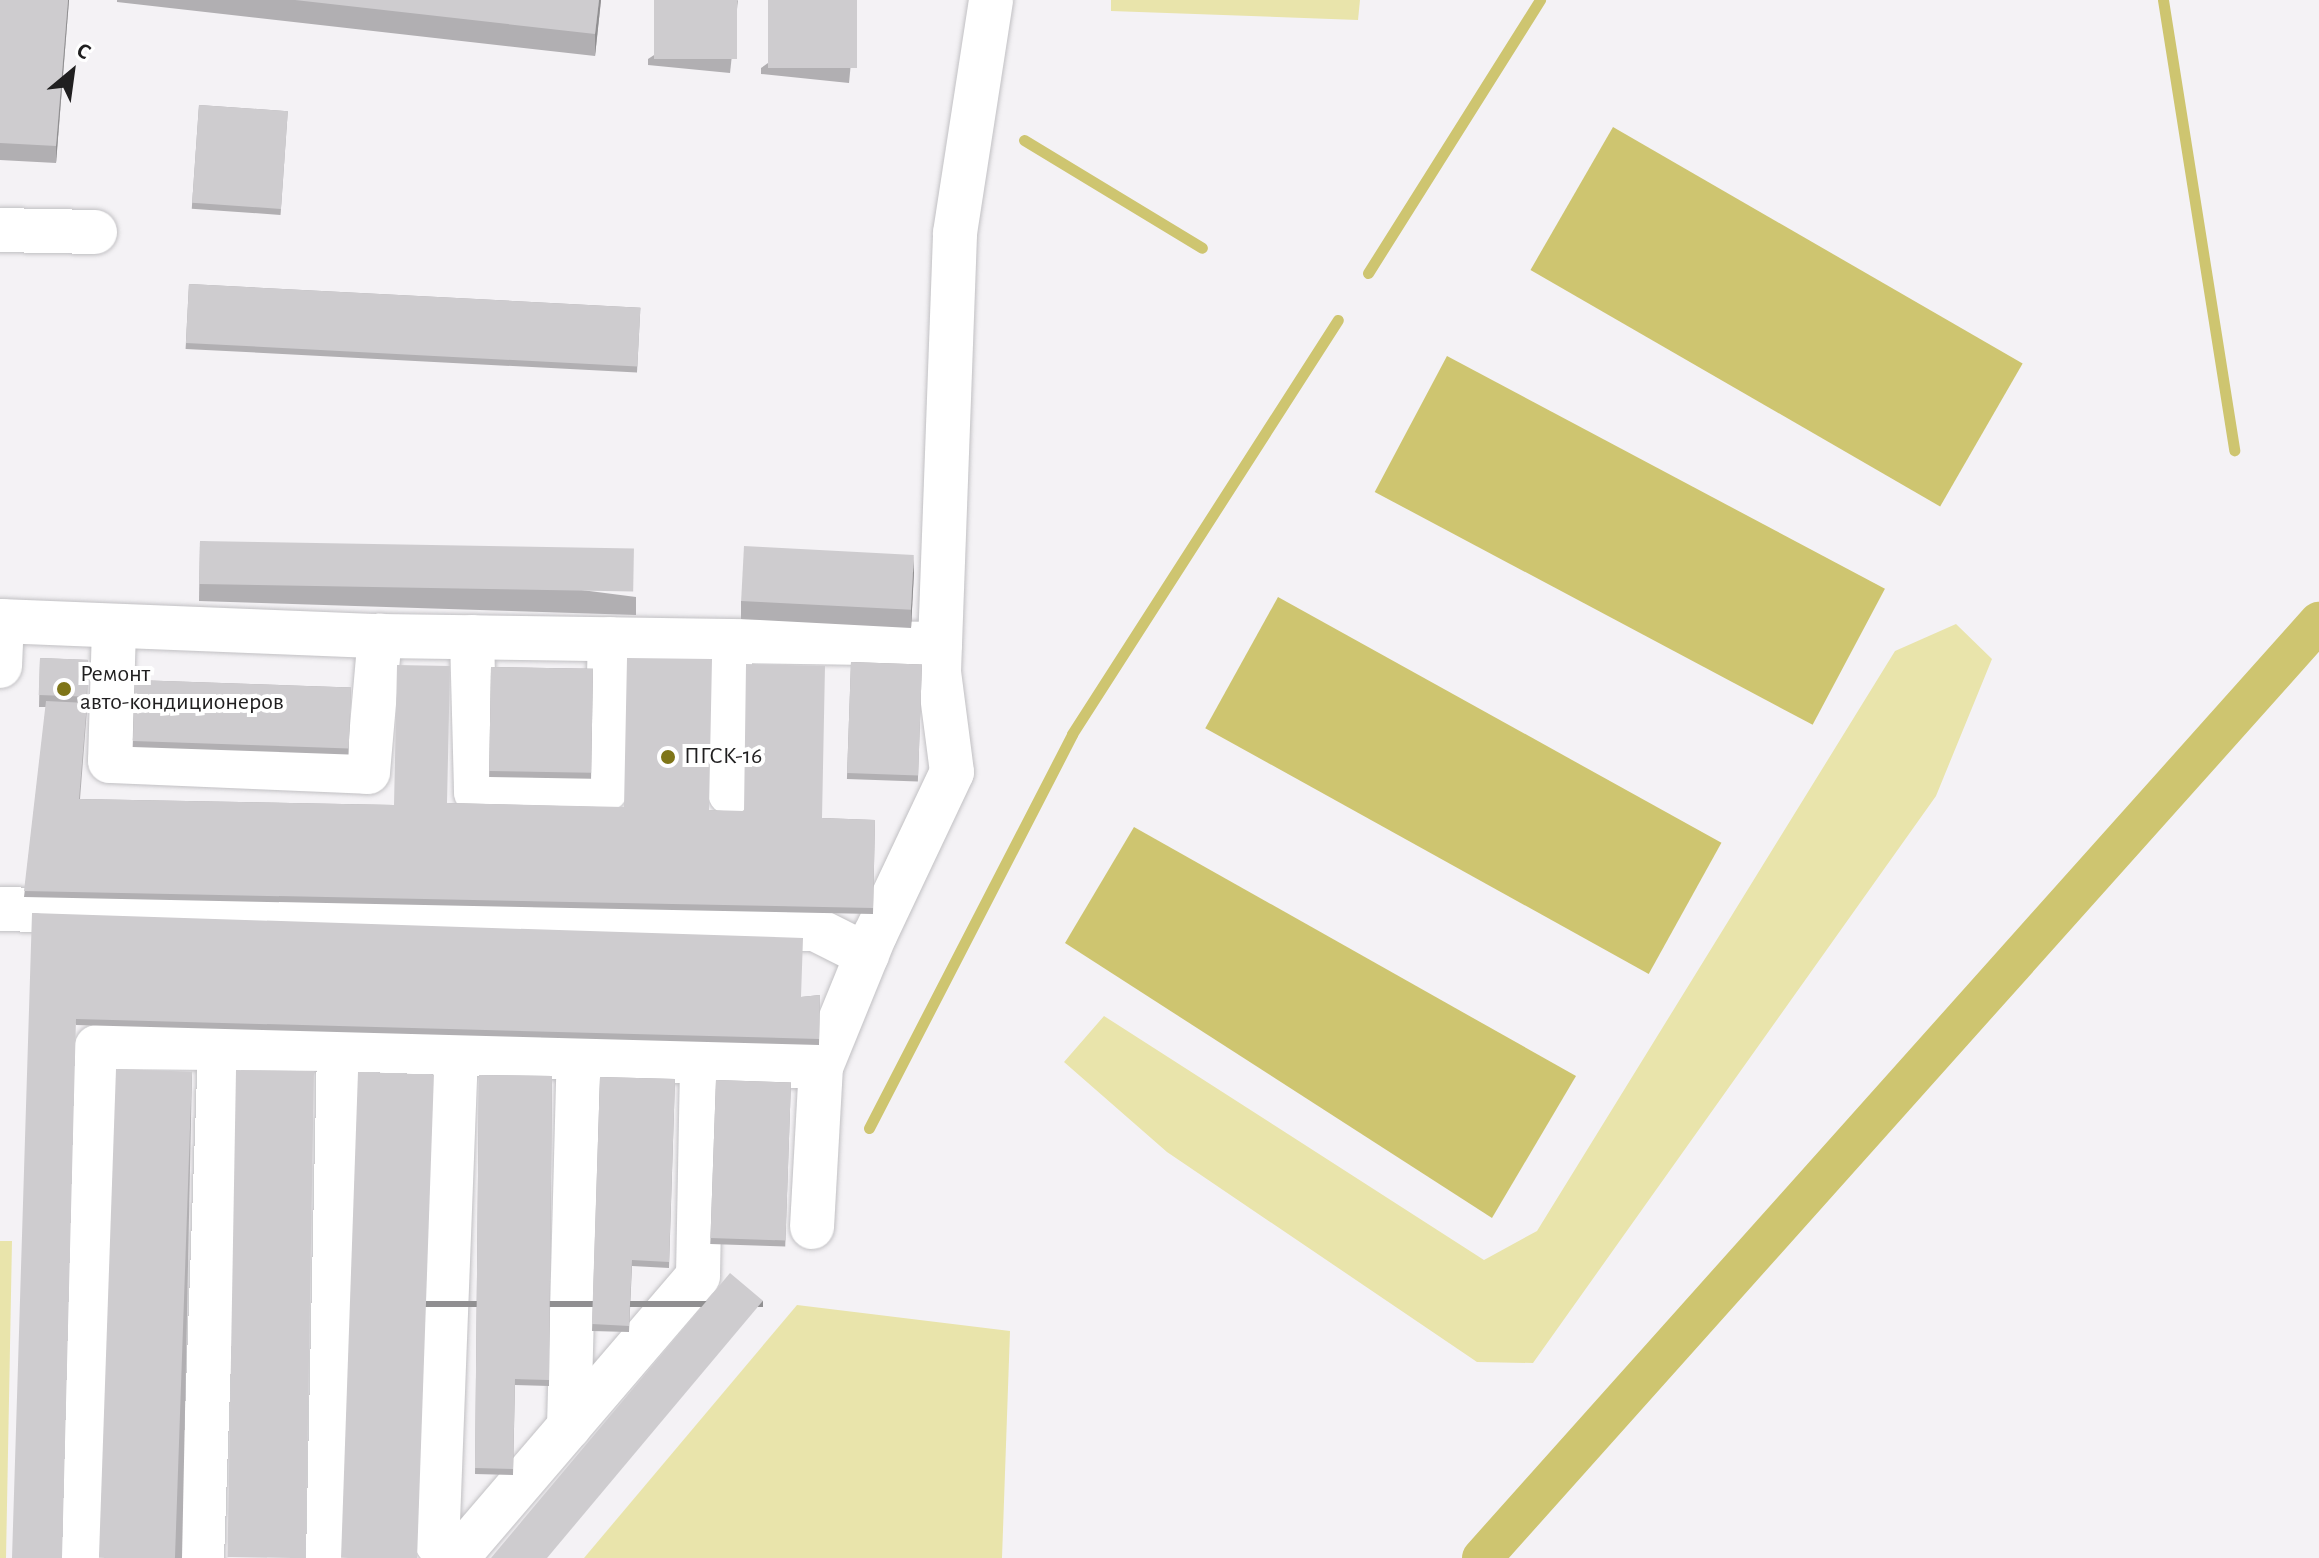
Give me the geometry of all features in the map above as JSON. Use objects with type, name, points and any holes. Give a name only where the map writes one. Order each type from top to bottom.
[{"type":"lane","points":[[812,1227],[821,1067],[867,955],[952,772],[939,672],[955,233],[991,0]]},
{"type":"lane","points":[[0,230],[95,232]]},
{"type":"lane","points":[[0,666],[1,621],[114,628],[380,636],[940,644]]},
{"type":"lane","points":[[114,628],[110,761],[368,772],[380,636]]},
{"type":"lane","points":[[472,637],[476,792],[606,789],[610,639]]},
{"type":"lane","points":[[730,641],[730,793]]},
{"type":"lane","points":[[0,909],[815,929],[867,955]]},
{"type":"lane","points":[[84,1558],[97,1047],[339,1049],[821,1067]]},
{"type":"lane","points":[[202,1558],[220,1048]]},
{"type":"lane","points":[[328,1558],[339,1049]]},
{"type":"lane","points":[[456,1053],[437,1543],[459,1555],[698,1276],[702,1061]]},
{"type":"lane","points":[[569,1427],[579,1057]]},
{"type":"shaded area","points":[[1111,0],[1360,0],[1358,20],[1111,11]]},
{"type":"shaded area","points":[[1613,127],[2023,363],[1940,506],[1530,270]]},
{"type":"shaded area","points":[[1447,356],[1885,589],[1813,725],[1375,492]]},
{"type":"shaded area","points":[[1278,597],[1721,843],[1649,974],[1205,728]]},
{"type":"shaded area","points":[[1956,624],[1992,659],[1936,796],[1533,1363],[1477,1362],[1167,1152],[1064,1062],[1104,1016],[1484,1260],[1537,1231],[1895,651]]},
{"type":"shaded area","points":[[1134,827],[1576,1076],[1492,1218],[1065,943]]},
{"type":"shaded area","points":[[0,1241],[12,1241],[6,1558],[0,1558]]},
{"type":"shaded area","points":[[797,1305],[1010,1331],[1002,1558],[584,1558]]},
{"type":"building","points":[[0,0],[68,0],[56,146],[0,143]]},
{"type":"building","points":[[295,0],[599,0],[595,34]]},
{"type":"building","points":[[654,0],[737,0],[737,59],[654,59]]},
{"type":"building","points":[[768,0],[857,0],[857,68],[768,68]]},
{"type":"building","points":[[199,105],[288,111],[281,209],[192,203]]},
{"type":"building","points":[[189,284],[640,308],[637,367],[186,343]]},
{"type":"building","points":[[200,541],[634,549],[633,592],[199,584]]},
{"type":"building","points":[[744,546],[914,555],[911,610],[741,601]]},
{"type":"building","name":"Ремонт авто-кондиционеров","points":[[40,658],[88,660],[87,697],[39,695]]},
{"type":"building","name":"ПГСК-16","points":[[627,658],[712,659],[709,810],[744,811],[746,664],[825,666],[822,818],[875,820],[873,908],[24,891],[46,701],[87,703],[79,799],[394,805],[397,665],[450,666],[447,803],[624,807]]},
{"type":"building","points":[[851,662],[922,664],[918,775],[847,773]]},
{"type":"building","points":[[491,667],[593,669],[591,773],[489,771]]},
{"type":"building","points":[[135,680],[351,688],[349,749],[133,741]]},
{"type":"building","points":[[32,913],[803,938],[801,997],[820,995],[819,1039],[76,1019],[62,1558],[12,1558]]},
{"type":"building","points":[[116,1069],[192,1072],[175,1558],[99,1558]]},
{"type":"building","points":[[236,1070],[314,1071],[305,1558],[228,1557]]},
{"type":"building","points":[[358,1072],[434,1075],[417,1558],[341,1558]]},
{"type":"building","points":[[479,1075],[552,1076],[549,1380],[515,1379],[513,1469],[475,1468]]},
{"type":"building","points":[[600,1077],[675,1079],[669,1262],[632,1260],[629,1326],[592,1324]]},
{"type":"building","points":[[716,1080],[791,1083],[785,1241],[710,1238]]},
{"type":"building","points":[[730,1273],[763,1301],[547,1558],[491,1558]]},
{"type":"waterway","points":[[1368,273],[1540,0]]},
{"type":"waterway","points":[[2163,0],[2234,450]]},
{"type":"waterway","points":[[1024,140],[1202,248]]},
{"type":"waterway","points":[[869,1128],[1072,734],[1338,320]]},
{"type":"waterway","points":[[1482,1558],[2319,622]]},
{"type":"place","name":"Ремонт авто-кондиционеров","points":[[64,689]]},
{"type":"place","name":"ПГСК-16","points":[[668,757]]}]
